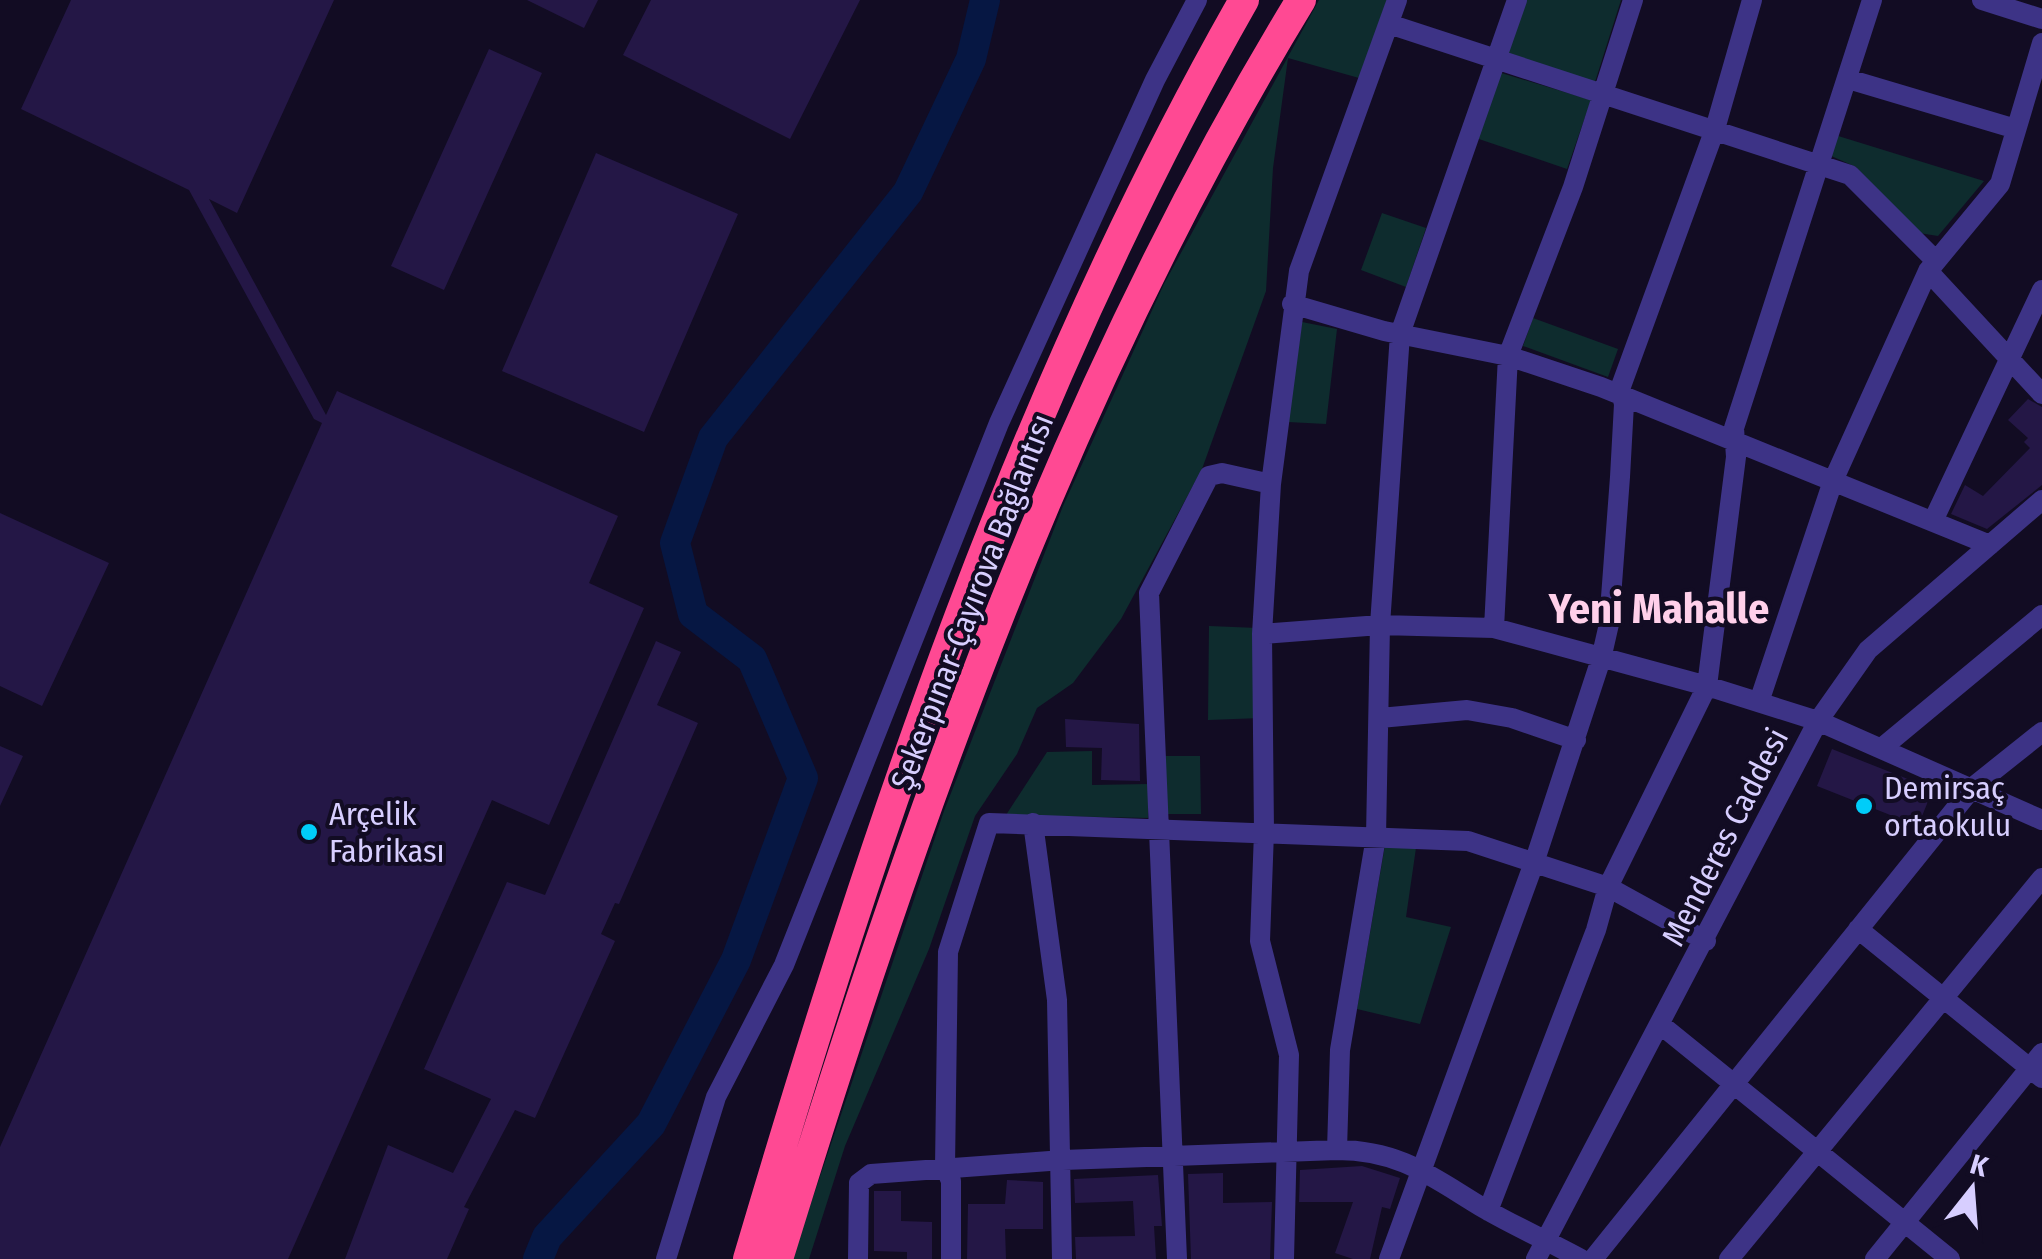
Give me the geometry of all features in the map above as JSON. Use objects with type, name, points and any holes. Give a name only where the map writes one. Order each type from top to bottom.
[{"type":"highway","name":"Şekerpınar-Çayırova Bağlantısı","points":[[748,1259],[799,1086],[892,806],[1009,486],[1098,282],[1244,0]]},
{"type":"highway","name":"Şekerpınar-Çayırova Bağlantısı","points":[[778,1259],[899,889],[1049,492],[1161,247],[1300,0]]},
{"type":"street","points":[[666,1259],[716,1098],[784,966],[999,423],[1154,80],[1197,0]]},
{"type":"street","points":[[1284,1259],[1290,1055],[1260,942],[1264,832],[1262,634],[1271,484],[1299,271],[1397,0]]},
{"type":"street","points":[[1338,1150],[1340,1050],[1376,837],[1380,625],[1400,334],[1517,0]]},
{"type":"street","points":[[1494,628],[1508,356],[1572,187],[1633,0]]},
{"type":"street","points":[[1389,1259],[1535,860],[1601,658],[1609,624],[1617,395],[1715,129],[1752,0]]},
{"type":"street","points":[[1488,1211],[1596,930],[1608,888],[1707,686],[1733,441],[1872,0]]},
{"type":"street","points":[[1982,0],[2042,19]]},
{"type":"street","points":[[1389,24],[1850,175],[2042,394]]},
{"type":"street","points":[[1759,702],[1832,480],[1932,266],[2000,184],[2042,43]]},
{"type":"street","points":[[1848,80],[2016,128]]},
{"type":"street","points":[[1932,522],[2042,290]]},
{"type":"street","points":[[1292,304],[1400,334],[1508,356],[1645,405],[1990,545]]},
{"type":"street","points":[[1177,1259],[1149,593],[1208,476],[1222,473],[1271,484]]},
{"type":"street","name":"Menderes Caddesi","points":[[1536,1259],[1818,721],[1868,650],[2042,500]]},
{"type":"street","points":[[1882,746],[2042,615]]},
{"type":"street","points":[[1262,634],[1380,625],[1494,628],[1707,686],[1818,721],[1882,746],[2042,820]]},
{"type":"street","points":[[1380,718],[1468,710],[1512,718],[1576,740]]},
{"type":"street","points":[[1592,1259],[1973,787],[2042,732]]},
{"type":"street","points":[[951,1259],[948,952],[984,830],[998,821],[1468,841],[1535,860],[1608,888],[1706,941]]},
{"type":"street","points":[[1033,823],[1057,1000],[1062,1259]]},
{"type":"street","points":[[1729,1259],[2042,878]]},
{"type":"street","points":[[1858,929],[1943,998],[2038,1067],[1874,1259]]},
{"type":"street","points":[[1661,1026],[1950,1259]]},
{"type":"street","points":[[858,1259],[859,1183],[863,1177],[1063,1160],[1338,1150],[1375,1150],[1422,1169],[1488,1211],[1581,1259]]},
{"type":"green space","points":[[1319,0],[1387,0],[1359,78],[1288,58],[1273,168],[1266,291],[1202,469],[1121,619],[1073,683],[1037,708],[1017,754],[975,816],[929,949],[845,1146],[809,1259],[792,1259],[944,811],[1063,506],[1164,284]]},
{"type":"green space","points":[[1523,0],[1621,0],[1595,82],[1506,54]]},
{"type":"green space","points":[[1498,72],[1591,100],[1567,169],[1476,138]]},
{"type":"green space","points":[[1835,135],[1984,181],[1938,236],[1919,233],[1856,167],[1829,155]]},
{"type":"green space","points":[[1382,213],[1426,228],[1406,287],[1361,270]]},
{"type":"green space","points":[[1533,318],[1618,349],[1608,377],[1523,346]]},
{"type":"green space","points":[[1302,322],[1337,329],[1326,424],[1288,422]]},
{"type":"green space","points":[[1209,626],[1258,628],[1261,718],[1208,720]]},
{"type":"green space","points":[[1092,751],[1092,785],[1148,784],[1148,818],[1006,815],[1047,752]]},
{"type":"green space","points":[[1164,756],[1200,756],[1201,814],[1165,814]]},
{"type":"green space","points":[[1385,845],[1416,848],[1406,917],[1451,927],[1420,1024],[1357,1009]]},
{"type":"building","name":"Arçelik Fabrikası","points":[[71,0],[334,0],[237,213],[209,199],[326,415],[337,391],[618,516],[589,583],[644,608],[549,825],[492,800],[288,1259],[0,1259],[0,1147],[322,423],[314,419],[189,190],[21,109]]},
{"type":"building","points":[[527,0],[598,0],[584,28]]},
{"type":"building","points":[[651,0],[860,0],[790,139],[623,55]]},
{"type":"building","points":[[489,49],[542,73],[444,290],[391,266]]},
{"type":"building","points":[[596,153],[738,214],[644,432],[502,371]]},
{"type":"building","points":[[2028,399],[2042,407],[2042,485],[1987,529],[1951,514],[1965,485],[1983,496],[2030,448],[2024,442],[2028,438],[2008,420]]},
{"type":"building","points":[[0,513],[109,563],[42,706],[0,686]]},
{"type":"building","points":[[656,641],[681,652],[657,705],[698,723],[619,904],[615,903],[601,934],[615,941],[535,1118],[515,1110],[464,1207],[469,1209],[447,1259],[345,1259],[388,1145],[453,1173],[491,1099],[424,1069],[507,882],[545,895]]},
{"type":"building","points":[[1065,719],[1139,724],[1140,781],[1101,780],[1102,748],[1066,747]]},
{"type":"building","points":[[0,746],[23,756],[0,806]]},
{"type":"building","points":[[1832,749],[1933,789],[1918,826],[1817,786]]},
{"type":"building","points":[[1362,1166],[1400,1178],[1390,1209],[1382,1207],[1370,1259],[1353,1259],[1335,1253],[1353,1202],[1299,1202],[1300,1170]]},
{"type":"building","points":[[1223,1173],[1223,1203],[1272,1202],[1270,1259],[1191,1259],[1188,1174]]},
{"type":"building","points":[[1158,1175],[1162,1226],[1154,1226],[1156,1259],[1076,1259],[1075,1237],[1135,1236],[1133,1201],[1075,1203],[1074,1179]]},
{"type":"building","points":[[1007,1180],[1043,1182],[1043,1229],[1005,1229],[1006,1259],[967,1259],[968,1204],[1005,1204]]},
{"type":"building","points":[[874,1191],[901,1191],[901,1221],[932,1222],[932,1259],[907,1259],[907,1252],[874,1251]]},
{"type":"waterway","points":[[538,1259],[547,1237],[651,1124],[736,960],[803,778],[752,659],[693,614],[675,543],[713,438],[908,192],[971,59],[985,0]]},
{"type":"place","name":"Demirsaç ortaokulu","points":[[1864,806]]},
{"type":"place","name":"Arçelik Fabrikası","points":[[309,832]]},
{"type":"district","name":"Yeni Mahalle","points":[[1659,608]]}]
